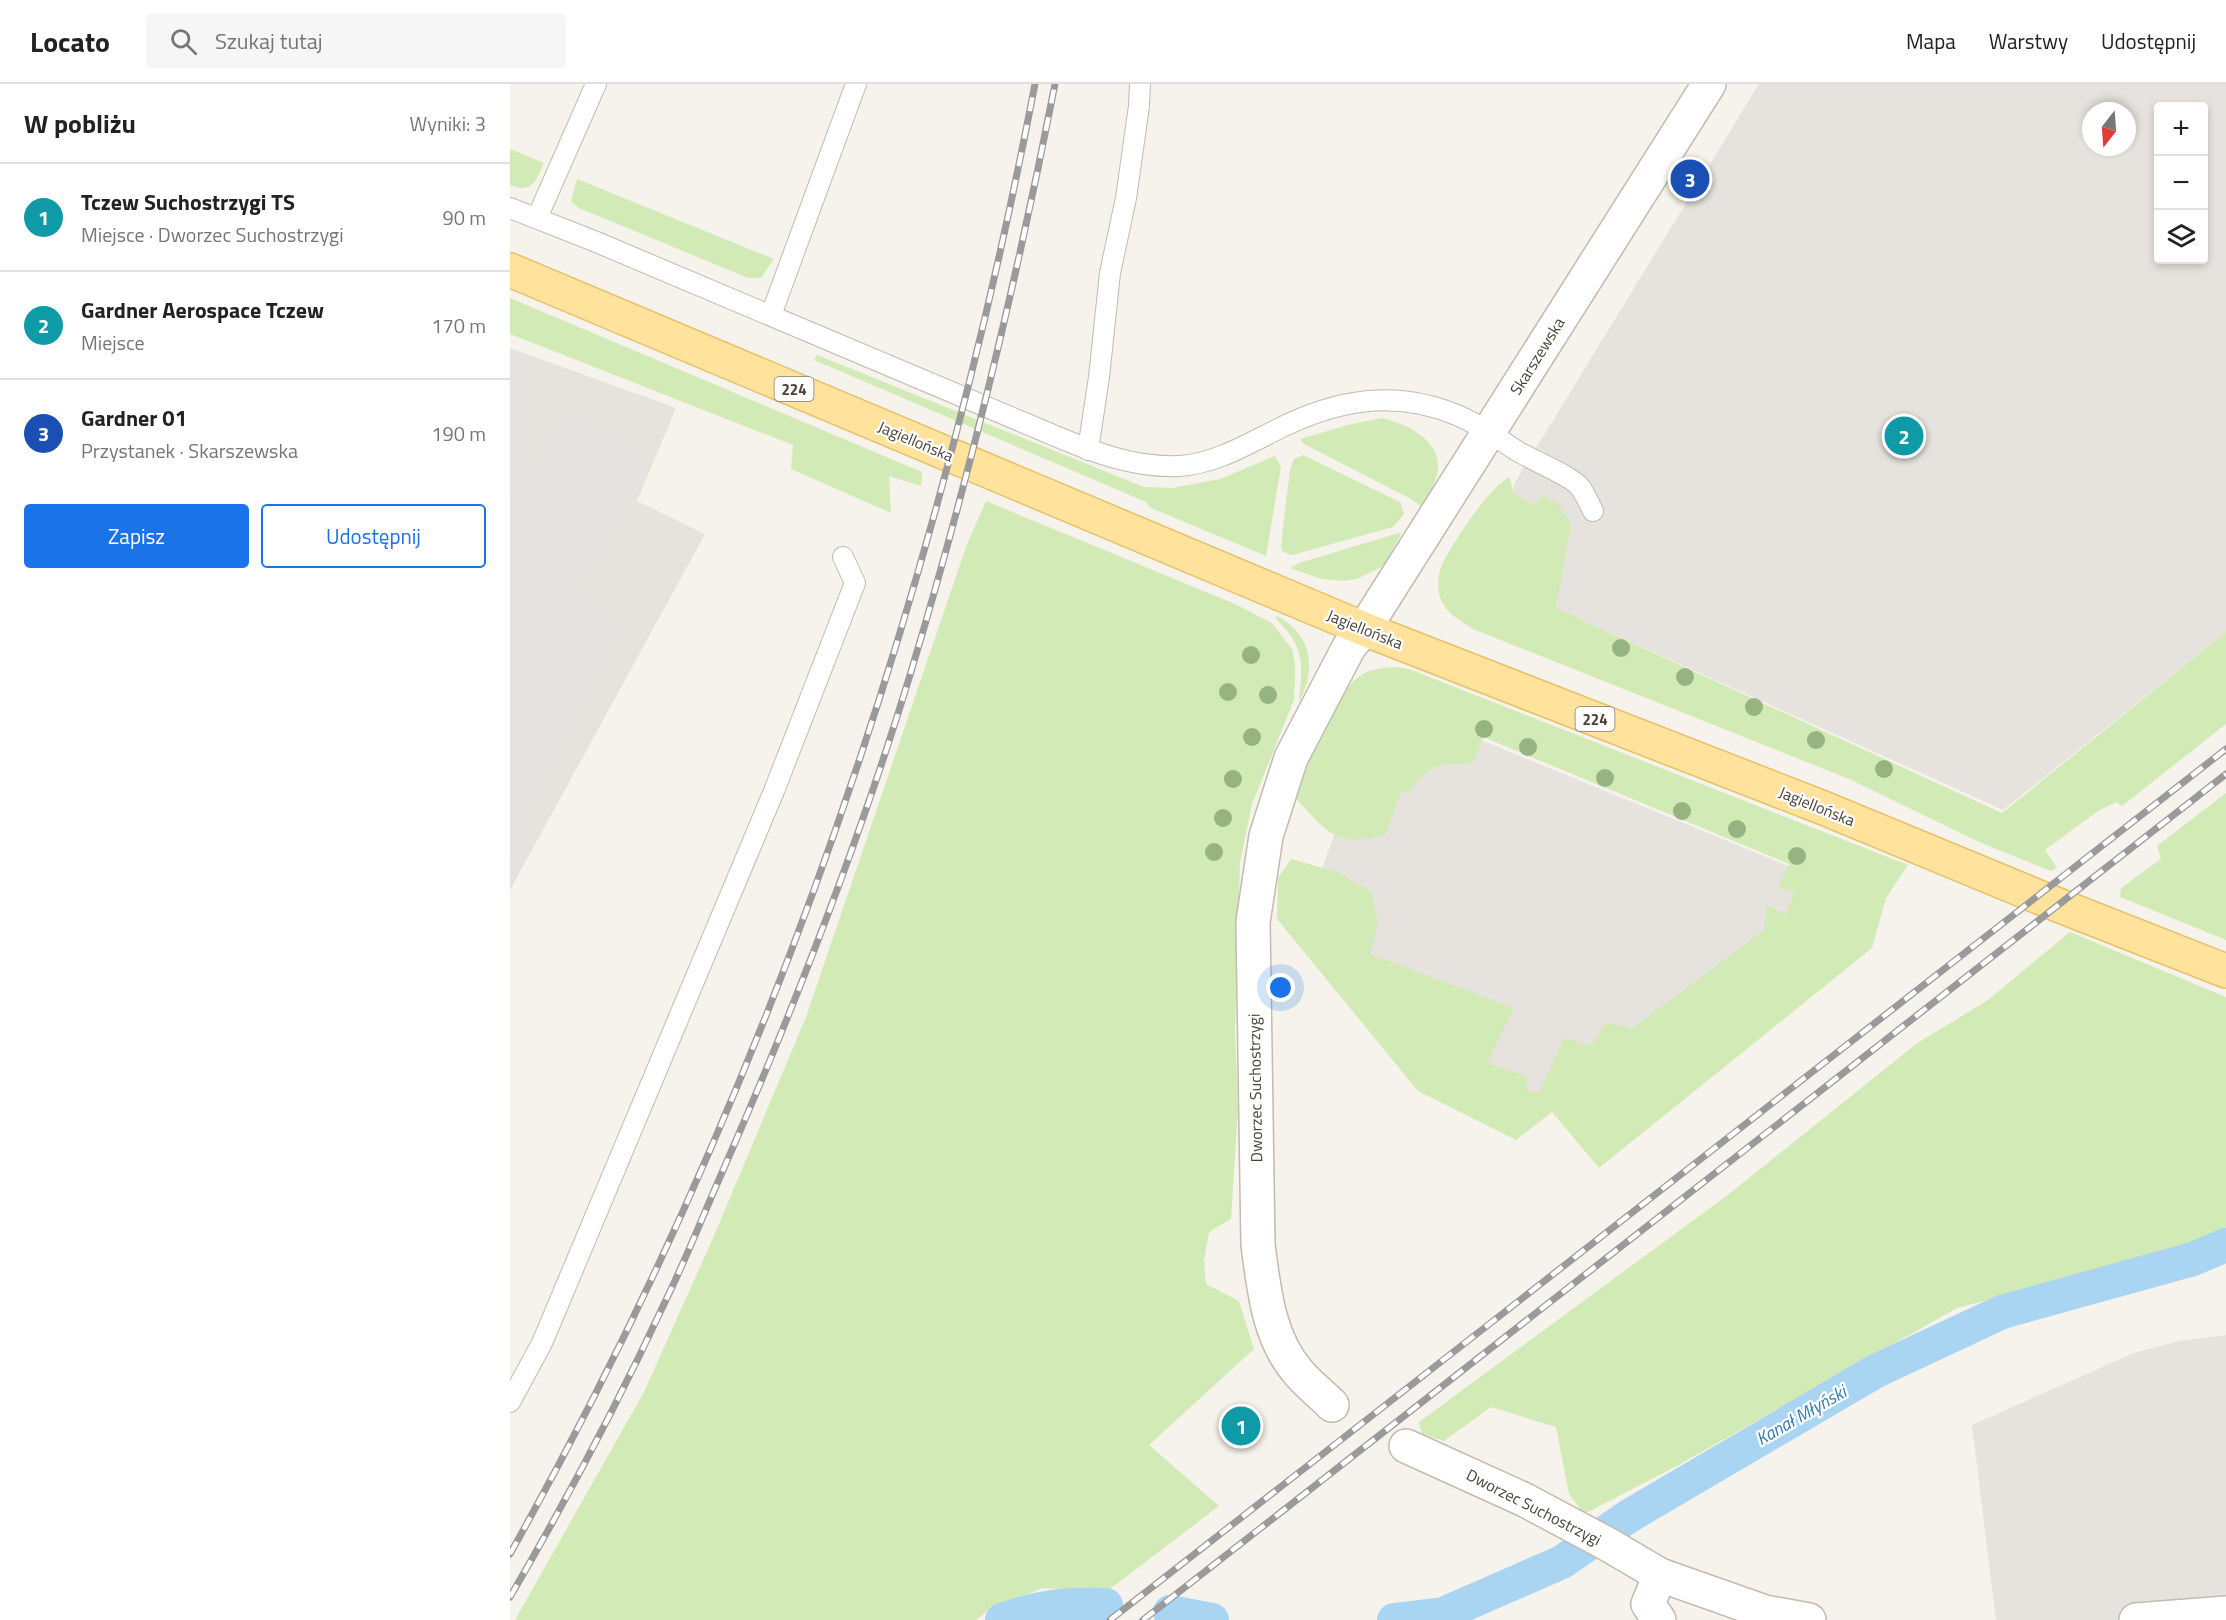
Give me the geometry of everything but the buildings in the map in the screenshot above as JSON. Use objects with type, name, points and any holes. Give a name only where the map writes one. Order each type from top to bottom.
[{"type":"main road","name":"Jagiellońska","points":[[510,270],[1364,629],[1826,809],[2058,905],[2226,971]]},
{"type":"street","name":"Skarszewska","points":[[1364,629],[1710,84]]},
{"type":"street","name":"Dworzec Suchostrzygi","points":[[1332,1405],[1299,1373],[1283,1352],[1265,1295],[1258,1245],[1254,922],[1266,836],[1291,758],[1335,672],[1364,629]]},
{"type":"street","name":"Dworzec Suchostrzygi","points":[[1406,1446],[1525,1500],[1660,1575],[1765,1612],[1809,1620]]},
{"type":"street","points":[[1659,1620],[1648,1604],[1660,1575]]},
{"type":"street","points":[[2136,1620],[2226,1613]]},
{"type":"lane","points":[[537,218],[596,84]]},
{"type":"lane","points":[[771,315],[856,84]]},
{"type":"lane","points":[[1088,450],[1100,377],[1110,273],[1126,198],[1140,84]]},
{"type":"lane","points":[[510,208],[771,315],[1088,450],[1138,463],[1181,466],[1220,457],[1320,411],[1347,404],[1377,399],[1427,404],[1461,417],[1579,485],[1593,511]]},
{"type":"lane","points":[[510,1402],[542,1343],[779,780],[855,583],[843,556]]},
{"type":"shaded area","points":[[1759,84],[2226,84],[2226,632],[2003,810],[1500,583],[1514,484]]},
{"type":"shaded area","points":[[510,348],[676,408],[637,501],[705,534],[510,890]]},
{"type":"shaded area","points":[[554,410],[656,454],[582,596],[632,626],[510,860],[510,503]]},
{"type":"shaded area","points":[[1393,704],[1835,885],[1514,1135],[1311,899],[1360,764]]},
{"type":"shaded area","points":[[2226,1335],[2226,1613],[2147,1620],[1996,1620],[1972,1425],[2134,1353],[2179,1341]]},
{"type":"green space","points":[[510,149],[544,163],[536,180],[528,187],[510,185]]},
{"type":"green space","points":[[577,179],[774,259],[761,278],[748,278],[579,208],[571,201]]},
{"type":"green space","points":[[510,298],[922,472],[921,486],[889,476],[891,513],[791,469],[793,445],[510,334]]},
{"type":"green space","points":[[817,355],[1144,487],[1172,488],[1220,479],[1275,456],[1281,467],[1266,556],[1151,508],[1146,502],[814,360]]},
{"type":"green space","points":[[1382,418],[1410,428],[1427,441],[1433,449],[1437,458],[1438,473],[1422,507],[1411,499],[1304,444],[1300,439]]},
{"type":"green space","points":[[1303,455],[1400,502],[1404,514],[1393,527],[1296,554],[1290,555],[1282,551],[1290,470],[1294,459]]},
{"type":"green space","points":[[1510,477],[1513,493],[1534,505],[1543,496],[1558,504],[1571,524],[1556,608],[2002,813],[2226,632],[2226,724],[2122,806],[2116,802],[2098,811],[2045,850],[2057,868],[2051,871],[1979,842],[1849,779],[1473,629],[1458,619],[1442,603],[1438,585],[1441,569],[1472,516],[1493,491]]},
{"type":"green space","points":[[986,501],[1235,604],[1272,623],[1292,649],[1295,663],[1294,700],[1252,804],[1240,863],[1235,1030],[1238,1109],[1231,1219],[1209,1232],[1204,1261],[1206,1284],[1239,1301],[1254,1349],[1149,1445],[1219,1506],[1106,1592],[1042,1588],[987,1611],[976,1620],[515,1620],[644,1392],[713,1238],[806,1017],[967,544]]},
{"type":"green space","points":[[1402,532],[1385,565],[1357,579],[1343,581],[1322,579],[1290,568],[1299,563]]},
{"type":"green space","points":[[1277,616],[1298,632],[1308,653],[1308,677],[1299,702],[1300,656],[1292,638],[1275,618]]},
{"type":"green space","points":[[1396,667],[1409,669],[1908,865],[1886,898],[1872,948],[1599,1168],[1552,1112],[1516,1140],[1418,1091],[1277,919],[1278,878],[1291,859],[1337,872],[1371,892],[1378,922],[1370,954],[1514,1008],[1487,1063],[1526,1076],[1527,1090],[1539,1093],[1564,1038],[1592,1046],[1605,1023],[1633,1028],[1764,930],[1767,905],[1785,915],[1795,893],[1778,887],[1789,864],[1483,737],[1475,758],[1471,762],[1446,764],[1434,768],[1420,778],[1409,792],[1402,790],[1385,835],[1354,839],[1342,838],[1333,834],[1295,798],[1330,714],[1349,685],[1368,671]]},
{"type":"green space","points":[[2226,793],[2226,940],[2120,897],[2121,888],[2161,859],[2157,846]]},
{"type":"green space","points":[[2070,932],[2226,997],[2226,1233],[2110,1268],[1957,1308],[1675,1467],[1584,1514],[1569,1494],[1556,1427],[1491,1407],[1444,1441],[1422,1434],[1419,1422],[1729,1194],[1916,1044],[1988,1000]]},
{"type":"waterway","name":"Kanał Młyński","points":[[1394,1620],[1443,1614],[1562,1562],[1629,1516],[1876,1371],[2002,1312],[2193,1259],[2226,1245]]},
{"type":"waterway","name":"Kanał Młyński","points":[[1002,1620],[1053,1607],[1106,1605]]},
{"type":"waterway","name":"Kanał Młyński","points":[[1170,1612],[1212,1620]]},
{"type":"railway","points":[[510,1554],[602,1380],[687,1203],[763,1023],[832,840],[893,655],[947,467],[995,276],[1035,84]]},
{"type":"railway","points":[[510,1597],[591,1451],[673,1286],[750,1108],[847,863],[910,675],[972,455],[1008,307],[1055,84]]},
{"type":"railway","points":[[1110,1620],[2226,749]]},
{"type":"railway","points":[[1143,1620],[2226,774]]},
{"type":"place","name":"Gardner 01","points":[[1690,179]]},
{"type":"place","name":"Gardner Aerospace Tczew","points":[[1904,436]]},
{"type":"place","name":"Tczew Suchostrzygi TS","points":[[1241,1426]]}]
